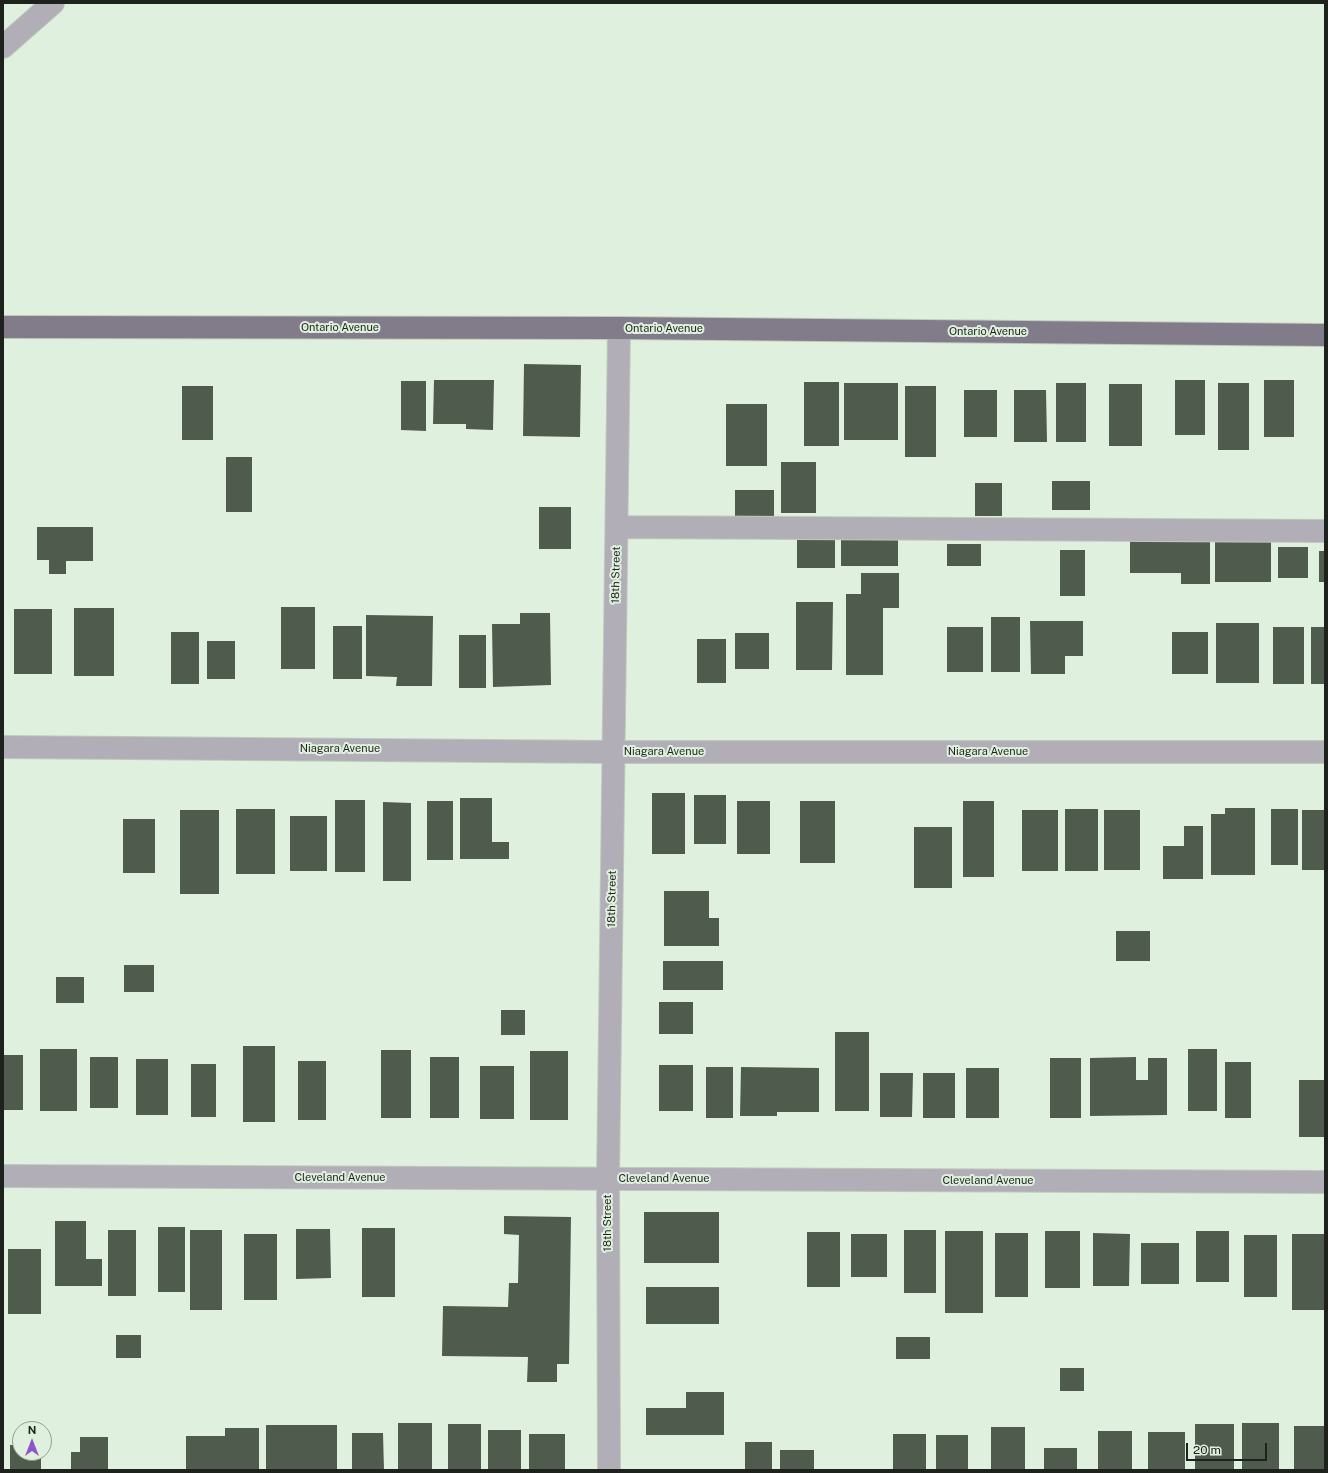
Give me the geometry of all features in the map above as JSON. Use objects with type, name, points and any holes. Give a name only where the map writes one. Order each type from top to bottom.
[{"type":"main road","name":"Ontario Avenue","points":[[3,327],[619,328],[1325,335]]},
{"type":"street","points":[[3,47],[53,3]]},
{"type":"street","name":"18th Street","points":[[609,1470],[608,1179],[615,752],[619,328]]},
{"type":"street","points":[[617,527],[1325,531]]},
{"type":"street","name":"Niagara Avenue","points":[[3,747],[615,752],[1325,752]]},
{"type":"street","name":"Cleveland Avenue","points":[[3,1176],[1325,1182]]},
{"type":"building","points":[[524,364],[581,365],[580,437],[523,436]]},
{"type":"building","points":[[434,380],[494,380],[493,430],[466,429],[466,424],[433,424]]},
{"type":"building","points":[[1175,380],[1205,380],[1205,435],[1175,435]]},
{"type":"building","points":[[1264,380],[1294,380],[1294,437],[1264,437]]},
{"type":"building","points":[[401,381],[426,381],[426,431],[401,430]]},
{"type":"building","points":[[804,382],[839,382],[839,446],[804,446]]},
{"type":"building","points":[[844,383],[898,383],[898,440],[844,440]]},
{"type":"building","points":[[1056,383],[1086,383],[1086,442],[1056,442]]},
{"type":"building","points":[[1218,383],[1249,383],[1249,450],[1218,450]]},
{"type":"building","points":[[1109,384],[1142,384],[1142,446],[1109,446]]},
{"type":"building","points":[[182,386],[213,386],[213,440],[182,440]]},
{"type":"building","points":[[905,386],[936,386],[936,457],[905,457]]},
{"type":"building","points":[[964,390],[997,390],[997,437],[964,437]]},
{"type":"building","points":[[1014,390],[1046,390],[1047,442],[1014,442]]},
{"type":"building","points":[[726,404],[767,404],[767,466],[726,466]]},
{"type":"building","points":[[226,457],[252,457],[252,512],[226,512]]},
{"type":"building","points":[[781,462],[816,462],[816,513],[781,513]]},
{"type":"building","points":[[1052,481],[1090,481],[1090,510],[1052,510]]},
{"type":"building","points":[[975,483],[1002,483],[1002,516],[975,516]]},
{"type":"building","points":[[735,490],[774,490],[774,516],[735,516]]},
{"type":"building","points":[[539,507],[571,507],[571,549],[539,549]]},
{"type":"building","points":[[37,527],[93,527],[93,561],[66,561],[66,574],[49,574],[49,560],[37,560]]},
{"type":"building","points":[[797,538],[835,538],[835,568],[797,568]]},
{"type":"building","points":[[1130,538],[1210,538],[1210,584],[1181,584],[1181,573],[1130,573]]},
{"type":"building","points":[[841,539],[898,539],[898,566],[841,566]]},
{"type":"building","points":[[1215,542],[1271,542],[1271,582],[1215,582]]},
{"type":"building","points":[[947,544],[981,544],[981,566],[947,566]]},
{"type":"building","points":[[1278,547],[1308,547],[1308,578],[1278,578]]},
{"type":"building","points":[[1060,550],[1085,550],[1085,596],[1060,596]]},
{"type":"building","points":[[1319,551],[1325,551],[1325,582],[1319,582]]},
{"type":"building","points":[[861,573],[899,573],[899,608],[883,608],[883,675],[846,675],[846,594],[861,594]]},
{"type":"building","points":[[796,602],[833,602],[832,670],[796,670]]},
{"type":"building","points":[[281,607],[315,607],[315,669],[281,669]]},
{"type":"building","points":[[74,608],[114,608],[114,676],[74,676]]},
{"type":"building","points":[[14,609],[52,609],[52,674],[14,674]]},
{"type":"building","points":[[520,613],[550,613],[551,685],[493,687],[492,624],[520,624]]},
{"type":"building","points":[[366,615],[433,616],[432,686],[396,686],[397,677],[366,676]]},
{"type":"building","points":[[991,617],[1020,617],[1020,672],[991,672]]},
{"type":"building","points":[[1030,621],[1083,621],[1083,656],[1065,656],[1065,674],[1031,674]]},
{"type":"building","points":[[1216,623],[1259,623],[1259,683],[1216,683]]},
{"type":"building","points":[[333,626],[362,626],[362,679],[333,679]]},
{"type":"building","points":[[947,627],[983,627],[983,672],[947,672]]},
{"type":"building","points":[[1273,627],[1304,627],[1304,684],[1273,684]]},
{"type":"building","points":[[1311,627],[1325,627],[1325,684],[1311,684]]},
{"type":"building","points":[[171,632],[199,632],[199,684],[171,684]]},
{"type":"building","points":[[1172,632],[1208,632],[1208,674],[1172,674]]},
{"type":"building","points":[[735,633],[769,633],[769,669],[735,669]]},
{"type":"building","points":[[459,635],[486,635],[486,688],[459,688]]},
{"type":"building","points":[[697,639],[726,639],[726,683],[697,683]]},
{"type":"building","points":[[207,641],[235,641],[235,679],[207,679]]},
{"type":"building","points":[[652,793],[685,793],[685,854],[652,854]]},
{"type":"building","points":[[694,795],[726,795],[726,844],[694,844]]},
{"type":"building","points":[[460,798],[492,798],[492,842],[509,842],[509,859],[460,859]]},
{"type":"building","points":[[335,800],[365,800],[365,872],[335,872]]},
{"type":"building","points":[[427,801],[453,801],[453,860],[427,860]]},
{"type":"building","points":[[737,801],[770,801],[770,854],[737,854]]},
{"type":"building","points":[[800,801],[835,801],[835,863],[800,863]]},
{"type":"building","points":[[963,801],[994,801],[994,877],[963,877]]},
{"type":"building","points":[[383,802],[411,803],[411,881],[383,881]]},
{"type":"building","points":[[1225,808],[1255,808],[1255,875],[1211,875],[1211,814],[1225,814]]},
{"type":"building","points":[[236,809],[275,809],[275,874],[236,874]]},
{"type":"building","points":[[1065,809],[1098,809],[1098,871],[1065,871]]},
{"type":"building","points":[[1271,809],[1298,809],[1298,865],[1271,865]]},
{"type":"building","points":[[180,810],[219,810],[219,894],[180,894]]},
{"type":"building","points":[[1022,810],[1058,810],[1058,871],[1022,871]]},
{"type":"building","points":[[1104,810],[1140,810],[1140,870],[1104,870]]},
{"type":"building","points":[[1302,810],[1325,810],[1325,870],[1302,870]]},
{"type":"building","points":[[290,816],[327,816],[327,871],[290,871]]},
{"type":"building","points":[[123,819],[155,819],[155,873],[123,873]]},
{"type":"building","points":[[1184,826],[1203,826],[1203,879],[1163,879],[1163,846],[1184,846]]},
{"type":"building","points":[[914,827],[952,827],[952,888],[914,888]]},
{"type":"building","points":[[664,891],[709,891],[709,918],[719,918],[719,946],[664,946]]},
{"type":"building","points":[[1116,931],[1150,931],[1150,961],[1116,961]]},
{"type":"building","points":[[663,961],[723,961],[723,990],[663,990]]},
{"type":"building","points":[[124,965],[154,965],[154,992],[124,992]]},
{"type":"building","points":[[56,977],[84,977],[84,1003],[56,1003]]},
{"type":"building","points":[[659,1002],[693,1002],[693,1034],[659,1034]]},
{"type":"building","points":[[501,1010],[525,1010],[525,1035],[501,1035]]},
{"type":"building","points":[[835,1032],[869,1032],[869,1111],[835,1111]]},
{"type":"building","points":[[243,1046],[275,1046],[275,1122],[243,1122]]},
{"type":"building","points":[[40,1049],[77,1049],[77,1111],[40,1111]]},
{"type":"building","points":[[1188,1049],[1217,1049],[1217,1111],[1188,1111]]},
{"type":"building","points":[[381,1050],[411,1050],[411,1118],[381,1118]]},
{"type":"building","points":[[530,1051],[568,1051],[568,1120],[530,1120]]},
{"type":"building","points":[[3,1055],[23,1055],[23,1110],[3,1110]]},
{"type":"building","points":[[90,1057],[118,1057],[118,1108],[90,1108]]},
{"type":"building","points":[[430,1057],[459,1057],[459,1118],[430,1118]]},
{"type":"building","points":[[1136,1057],[1136,1080],[1148,1080],[1148,1058],[1167,1058],[1167,1115],[1090,1116],[1090,1058]]},
{"type":"building","points":[[1050,1058],[1081,1058],[1081,1118],[1050,1118]]},
{"type":"building","points":[[136,1059],[168,1059],[168,1115],[136,1115]]},
{"type":"building","points":[[298,1061],[326,1061],[326,1120],[298,1120]]},
{"type":"building","points":[[1225,1062],[1251,1062],[1251,1118],[1225,1118]]},
{"type":"building","points":[[191,1064],[216,1064],[216,1117],[191,1117]]},
{"type":"building","points":[[659,1065],[693,1065],[693,1111],[659,1111]]},
{"type":"building","points":[[480,1066],[514,1066],[514,1119],[480,1119]]},
{"type":"building","points":[[706,1067],[733,1067],[733,1118],[706,1118]]},
{"type":"building","points":[[741,1067],[819,1068],[819,1112],[777,1112],[777,1116],[740,1116]]},
{"type":"building","points":[[966,1068],[999,1068],[999,1118],[966,1118]]},
{"type":"building","points":[[880,1073],[913,1073],[912,1117],[880,1117]]},
{"type":"building","points":[[923,1073],[955,1073],[955,1118],[923,1118]]},
{"type":"building","points":[[1299,1080],[1325,1080],[1325,1137],[1299,1137]]},
{"type":"building","points":[[644,1212],[719,1212],[719,1263],[644,1263]]},
{"type":"building","points":[[504,1216],[571,1217],[569,1364],[557,1364],[557,1382],[527,1382],[528,1357],[442,1356],[443,1306],[508,1307],[509,1283],[518,1283],[519,1235],[504,1234]]},
{"type":"building","points":[[55,1221],[86,1221],[86,1259],[102,1259],[102,1286],[55,1286]]},
{"type":"building","points":[[158,1227],[185,1227],[185,1292],[158,1292]]},
{"type":"building","points":[[362,1228],[395,1228],[395,1297],[362,1297]]},
{"type":"building","points":[[296,1229],[330,1229],[331,1278],[296,1279]]},
{"type":"building","points":[[108,1230],[136,1230],[136,1296],[108,1296]]},
{"type":"building","points":[[190,1230],[222,1230],[222,1310],[190,1310]]},
{"type":"building","points":[[904,1230],[936,1230],[936,1293],[904,1293]]},
{"type":"building","points":[[945,1231],[983,1231],[983,1313],[945,1313]]},
{"type":"building","points":[[1045,1231],[1080,1231],[1080,1288],[1045,1288]]},
{"type":"building","points":[[1196,1231],[1229,1231],[1229,1282],[1196,1282]]},
{"type":"building","points":[[807,1232],[840,1232],[840,1287],[807,1287]]},
{"type":"building","points":[[995,1233],[1028,1233],[1028,1297],[995,1297]]},
{"type":"building","points":[[1093,1233],[1130,1234],[1129,1286],[1093,1286]]},
{"type":"building","points":[[244,1234],[277,1234],[277,1300],[244,1300]]},
{"type":"building","points":[[851,1234],[887,1234],[887,1277],[851,1277]]},
{"type":"building","points":[[1292,1234],[1325,1234],[1325,1310],[1292,1310]]},
{"type":"building","points":[[1244,1235],[1277,1235],[1277,1297],[1244,1297]]},
{"type":"building","points":[[1141,1243],[1179,1243],[1179,1284],[1141,1284]]},
{"type":"building","points":[[8,1249],[41,1249],[41,1314],[8,1314]]},
{"type":"building","points":[[646,1287],[719,1287],[719,1324],[646,1324]]},
{"type":"building","points":[[116,1335],[141,1335],[141,1358],[116,1358]]},
{"type":"building","points":[[896,1337],[930,1337],[930,1359],[896,1359]]},
{"type":"building","points":[[1060,1368],[1084,1368],[1084,1391],[1060,1391]]},
{"type":"building","points":[[686,1392],[724,1392],[724,1435],[646,1435],[646,1408],[686,1408]]},
{"type":"building","points":[[398,1423],[432,1423],[432,1470],[398,1470]]},
{"type":"building","points":[[1242,1423],[1279,1423],[1279,1470],[1242,1470]]},
{"type":"building","points":[[448,1424],[481,1424],[481,1470],[448,1470]]},
{"type":"building","points":[[1195,1424],[1234,1424],[1234,1470],[1195,1470]]},
{"type":"building","points":[[266,1425],[337,1425],[337,1470],[266,1470]]},
{"type":"building","points":[[1294,1426],[1325,1426],[1325,1470],[1294,1470]]},
{"type":"building","points":[[991,1427],[1025,1427],[1025,1470],[991,1470]]},
{"type":"building","points":[[225,1428],[259,1428],[259,1470],[186,1470],[186,1436],[225,1436]]},
{"type":"building","points":[[488,1430],[521,1430],[521,1470],[488,1470]]},
{"type":"building","points":[[1098,1431],[1132,1431],[1132,1470],[1098,1470]]},
{"type":"building","points":[[1148,1432],[1185,1432],[1185,1470],[1148,1470]]},
{"type":"building","points":[[352,1433],[383,1433],[384,1470],[352,1470]]},
{"type":"building","points":[[529,1434],[565,1434],[565,1470],[529,1470]]},
{"type":"building","points":[[893,1434],[926,1434],[926,1470],[893,1470]]},
{"type":"building","points":[[936,1435],[968,1435],[968,1470],[936,1470]]},
{"type":"building","points":[[80,1437],[108,1437],[108,1470],[71,1470],[71,1452],[80,1452]]},
{"type":"building","points":[[745,1442],[772,1442],[772,1470],[745,1470]]},
{"type":"building","points":[[10,1445],[12,1445],[12,1461],[41,1461],[41,1470],[10,1470]]},
{"type":"building","points":[[1044,1448],[1077,1448],[1077,1470],[1044,1470]]},
{"type":"building","points":[[780,1450],[814,1450],[814,1470],[780,1470]]}]
